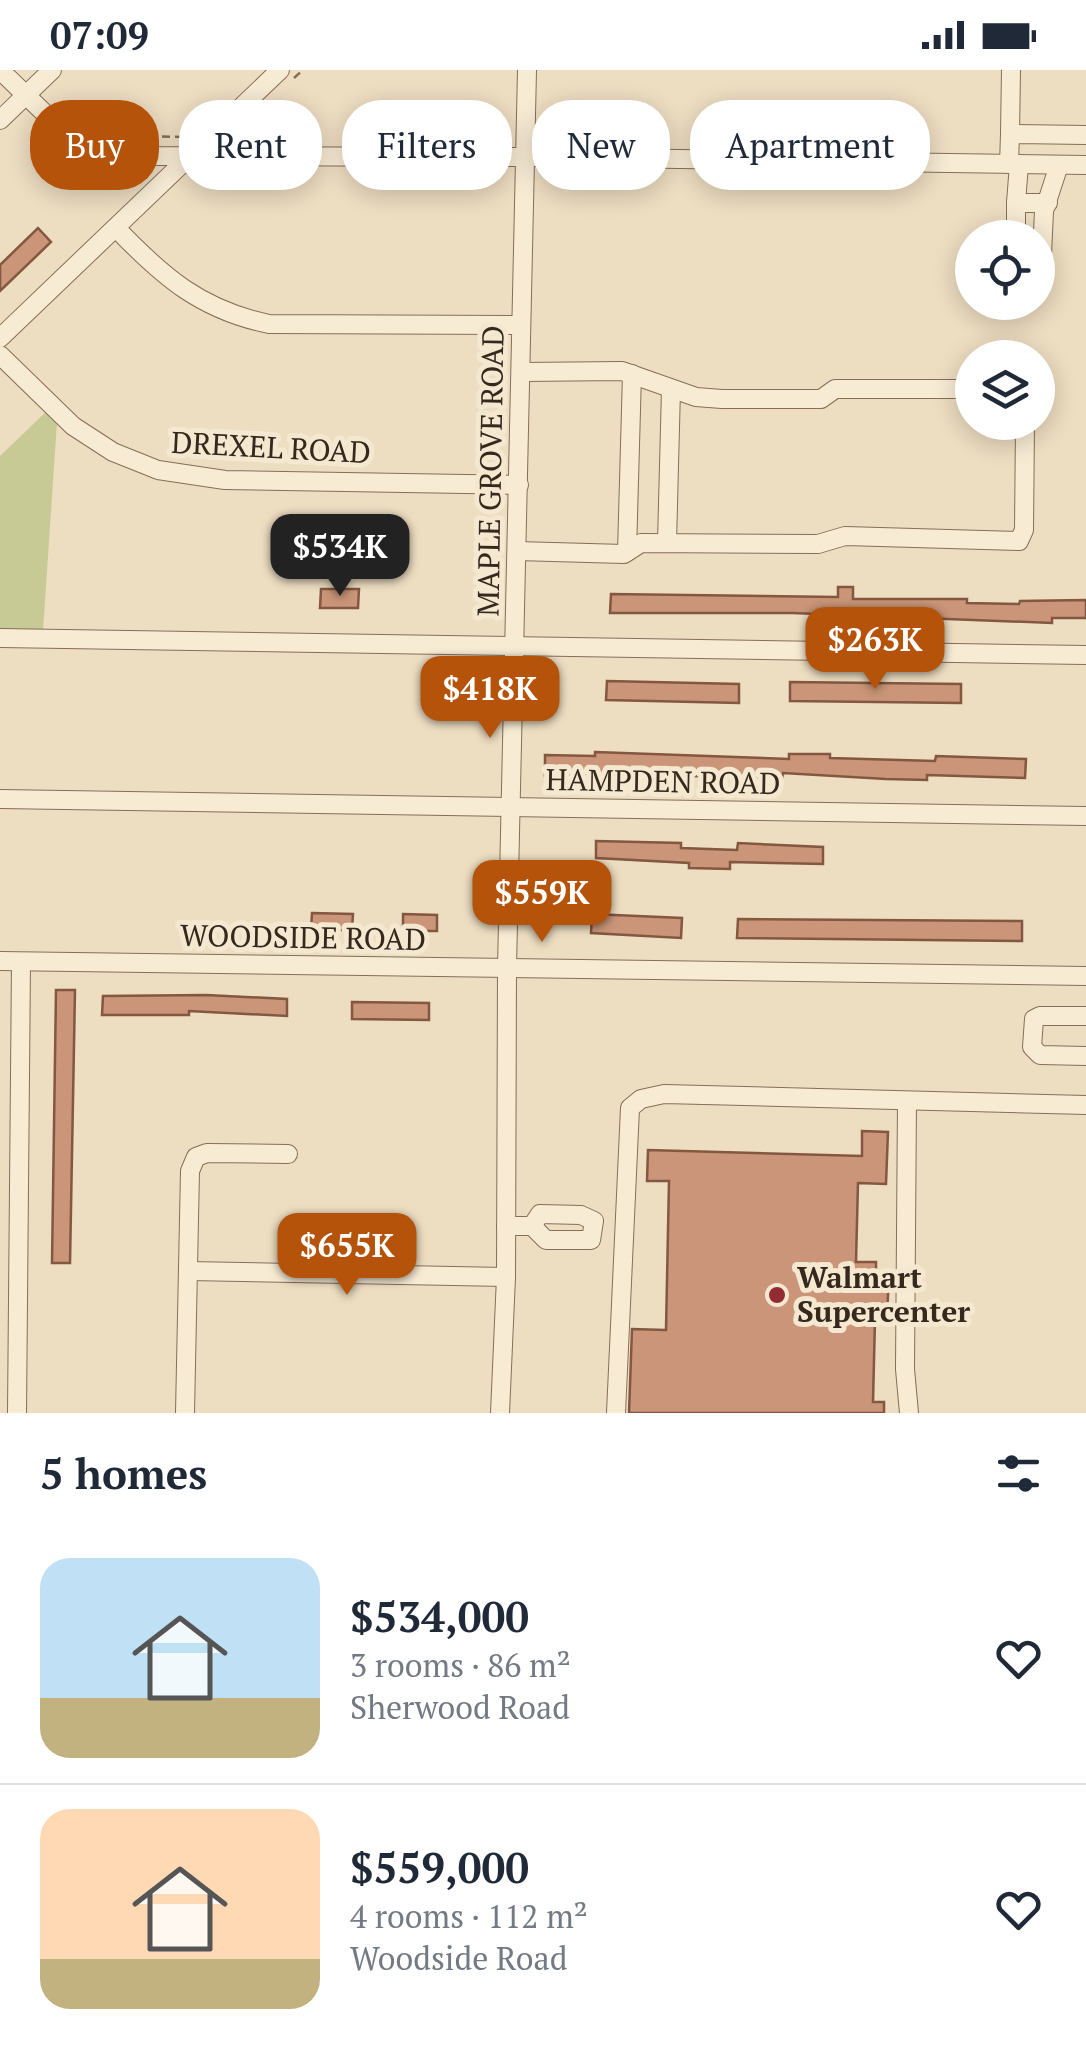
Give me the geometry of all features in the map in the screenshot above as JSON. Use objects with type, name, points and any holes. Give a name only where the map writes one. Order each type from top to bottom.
[{"type":"street","points":[[0,70],[64,132],[86,144],[140,154],[179,155]]},
{"type":"street","points":[[0,120],[52,70]]},
{"type":"street","name":"MAPLE GROVE ROAD","points":[[500,1413],[506,1277],[507,968],[527,70]]},
{"type":"street","points":[[1012,70],[1010,134],[1016,220]]},
{"type":"street","points":[[255,100],[285,76]]},
{"type":"street","points":[[1010,134],[1086,135]]},
{"type":"street","points":[[322,156],[1086,165]]},
{"type":"street","points":[[1044,220],[1059,165]]},
{"type":"street","points":[[0,338],[179,167]]},
{"type":"street","points":[[1016,203],[1048,204]]},
{"type":"street","points":[[116,228],[157,271],[191,296],[253,321],[521,324]]},
{"type":"street","name":"DREXEL ROAD","points":[[0,354],[73,426],[113,452],[158,470],[225,480],[519,484]]},
{"type":"street","points":[[522,372],[622,371],[696,398],[821,399],[836,389],[955,389]]},
{"type":"street","points":[[627,552],[632,374]]},
{"type":"street","points":[[668,543],[670,388]]},
{"type":"street","points":[[517,551],[627,552],[641,543],[818,544],[845,536],[1019,541],[1024,530],[1025,440]]},
{"type":"street","points":[[0,638],[1086,655]]},
{"type":"street","name":"HAMPDEN ROAD","points":[[0,799],[1086,816]]},
{"type":"street","name":"WOODSIDE ROAD","points":[[0,961],[1086,976]]},
{"type":"street","points":[[17,1413],[9,1354],[21,962]]},
{"type":"street","points":[[1086,1016],[1034,1019],[1032,1047],[1040,1055],[1086,1056]]},
{"type":"street","points":[[616,1413],[630,1108],[641,1099],[664,1094],[1086,1105]]},
{"type":"street","points":[[907,1101],[905,1369],[909,1413]]},
{"type":"street","points":[[184,1413],[190,1171],[196,1157],[208,1154],[288,1154]]},
{"type":"street","points":[[506,1226],[532,1226]]},
{"type":"street","points":[[188,1271],[506,1277]]},
{"type":"path","points":[[285,76],[302,70]]},
{"type":"green space","points":[[47,411],[57,422],[43,631],[0,630],[0,456]]},
{"type":"building","points":[[38,228],[51,242],[0,291],[0,265]]},
{"type":"building","points":[[325,516],[361,517],[361,535],[325,535]]},
{"type":"building","points":[[838,587],[853,587],[853,599],[967,599],[967,603],[1019,604],[1086,600],[1086,618],[1052,618],[1052,623],[792,613],[610,613],[611,594],[838,597]]},
{"type":"building","points":[[321,589],[359,589],[358,608],[320,608]]},
{"type":"building","points":[[607,681],[739,684],[739,703],[606,700]]},
{"type":"building","points":[[790,682],[961,684],[961,703],[790,701]]},
{"type":"building","points":[[595,752],[789,759],[789,754],[830,754],[830,758],[935,761],[936,756],[1026,759],[1025,778],[927,775],[927,780],[783,773],[782,778],[657,771],[657,778],[643,778],[643,771],[545,776],[545,755],[595,756]]},
{"type":"building","points":[[596,841],[681,843],[681,848],[737,850],[738,843],[823,847],[823,864],[730,862],[730,869],[689,868],[689,863],[596,858]]},
{"type":"building","points":[[312,913],[353,914],[352,930],[311,930]]},
{"type":"building","points":[[403,914],[437,915],[437,931],[403,931]]},
{"type":"building","points":[[592,914],[682,918],[681,938],[591,933]]},
{"type":"building","points":[[738,919],[1022,921],[1022,941],[737,938]]},
{"type":"building","points":[[56,990],[75,990],[70,1263],[52,1263]]},
{"type":"building","points":[[103,996],[287,999],[287,1016],[189,1011],[189,1015],[102,1015]]},
{"type":"building","points":[[352,1002],[429,1003],[429,1020],[352,1019]]},
{"type":"building","name":"Walmart Supercenter","points":[[862,1131],[888,1132],[886,1184],[858,1183],[856,1262],[876,1262],[876,1271],[889,1272],[887,1319],[875,1319],[873,1402],[884,1402],[884,1413],[629,1413],[632,1329],[666,1330],[669,1181],[647,1181],[648,1150],[862,1156]]},
{"type":"place","name":"Walmart Supercenter","points":[[777,1295]]}]
